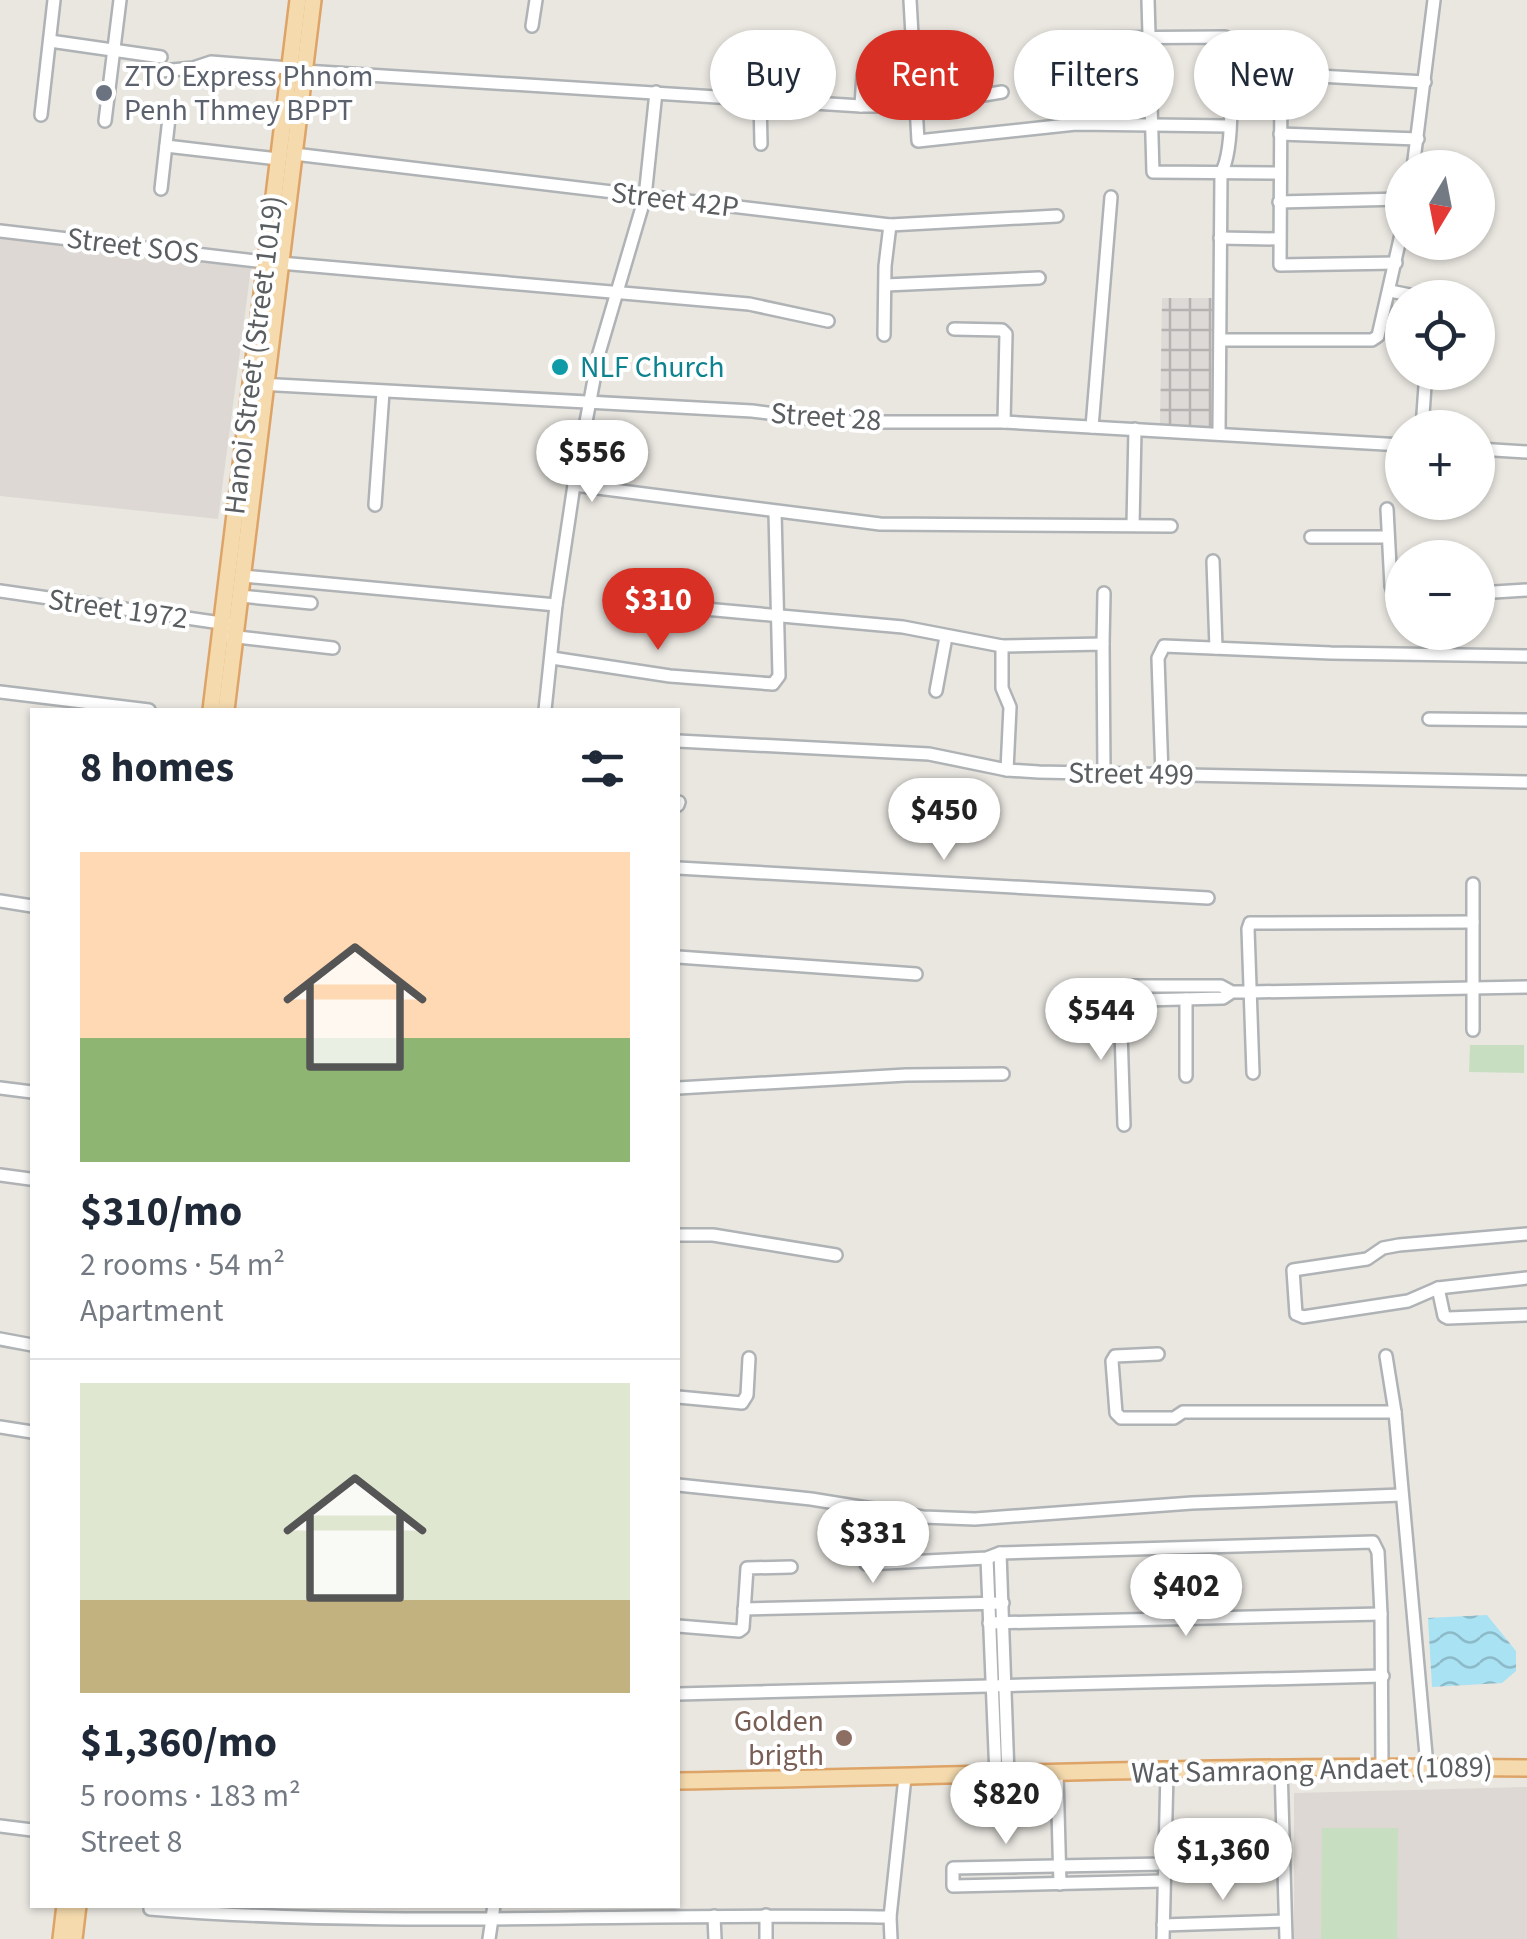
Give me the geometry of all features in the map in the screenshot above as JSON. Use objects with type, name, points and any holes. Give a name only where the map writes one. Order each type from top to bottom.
[{"type":"main road","name":"Hanoi Street (Street 1019)","points":[[226,708],[228,630],[296,70],[298,0]]},
{"type":"main road","name":"Hanoi Street (Street 1019)","points":[[296,70],[313,0]]},
{"type":"main road","name":"Hanoi Street (Street 1019)","points":[[210,708],[243,576],[257,384]]},
{"type":"main road","name":"Wat Samraong Andaet (1089)","points":[[680,1780],[1281,1767],[1527,1768]]},
{"type":"main road","points":[[61,1939],[65,1908]]},
{"type":"main road","points":[[74,1939],[78,1908]]},
{"type":"street","points":[[41,115],[54,0]]},
{"type":"street","points":[[105,122],[120,0]]},
{"type":"street","points":[[532,26],[536,0]]},
{"type":"street","points":[[910,0],[912,30]]},
{"type":"street","points":[[1147,30],[1148,0]]},
{"type":"street","points":[[1416,150],[1434,0]]},
{"type":"street","points":[[50,40],[193,68],[210,62],[710,96]]},
{"type":"street","points":[[1329,77],[1425,82]]},
{"type":"street","points":[[545,708],[574,485],[614,294],[645,197],[656,92]]},
{"type":"street","points":[[994,93],[1002,92]]},
{"type":"street","points":[[161,190],[170,118]]},
{"type":"street","points":[[760,120],[761,144]]},
{"type":"street","points":[[917,120],[918,141],[1076,124],[1228,126]]},
{"type":"street","points":[[1150,120],[1152,172],[1280,173]]},
{"type":"street","points":[[1219,434],[1221,173],[1229,152],[1228,120]]},
{"type":"street","points":[[1280,120],[1280,265],[1396,263]]},
{"type":"street","points":[[1280,134],[1418,139]]},
{"type":"street","name":"Street 42P","points":[[166,146],[286,156],[890,225],[1057,216]]},
{"type":"street","points":[[1092,426],[1110,197]]},
{"type":"street","points":[[1280,202],[1385,199]]},
{"type":"street","points":[[884,334],[890,225]]},
{"type":"street","name":"Street SOS","points":[[0,231],[273,262],[764,306],[828,321]]},
{"type":"street","points":[[1220,238],[1279,239]]},
{"type":"street","points":[[1392,280],[1397,260]]},
{"type":"street","points":[[886,286],[1038,278]]},
{"type":"street","points":[[1221,340],[1372,340],[1378,336],[1385,310]]},
{"type":"street","points":[[954,329],[1002,330],[1006,334],[1004,422]]},
{"type":"street","name":"Street 28","points":[[257,384],[752,411],[837,422],[1004,422],[1385,444]]},
{"type":"street","points":[[376,505],[382,392]]},
{"type":"street","points":[[1133,525],[1135,429]]},
{"type":"street","points":[[1495,450],[1527,452]]},
{"type":"street","points":[[574,485],[880,524],[1171,526]]},
{"type":"street","points":[[552,658],[670,676],[773,684],[779,676],[776,512]]},
{"type":"street","points":[[1387,520],[1388,540]]},
{"type":"street","points":[[1312,537],[1388,537]]},
{"type":"street","points":[[1213,561],[1216,648]]},
{"type":"street","points":[[243,576],[556,605]]},
{"type":"street","points":[[1495,592],[1527,590]]},
{"type":"street","name":"Street 1972","points":[[0,591],[333,648]]},
{"type":"street","points":[[1104,593],[1104,774]]},
{"type":"street","points":[[240,596],[311,604]]},
{"type":"street","points":[[672,606],[903,627],[1002,646],[1103,644]]},
{"type":"street","points":[[936,691],[946,637]]},
{"type":"street","points":[[1002,646],[1002,688],[1010,706],[1007,770]]},
{"type":"street","points":[[1162,775],[1158,658],[1164,646],[1527,656]]},
{"type":"street","points":[[0,692],[132,708]]},
{"type":"street","points":[[1429,719],[1527,720]]},
{"type":"street","name":"Street 499","points":[[680,741],[928,754],[1007,770],[1527,782]]},
{"type":"street","points":[[680,868],[1208,898]]},
{"type":"street","points":[[1472,884],[1473,1030]]},
{"type":"street","points":[[0,901],[30,906]]},
{"type":"street","points":[[1254,1073],[1250,923],[1473,922]]},
{"type":"street","points":[[680,958],[916,974]]},
{"type":"street","points":[[1232,992],[1224,998],[1093,1000],[1092,988],[1221,986],[1232,992],[1251,992],[1527,987]]},
{"type":"street","points":[[1186,999],[1186,1076]]},
{"type":"street","points":[[1120,1000],[1124,1125]]},
{"type":"street","points":[[680,1088],[906,1075],[1003,1074]]},
{"type":"street","points":[[0,1088],[30,1092]]},
{"type":"street","points":[[0,1175],[30,1179]]},
{"type":"street","points":[[1527,1234],[1399,1245],[1383,1248],[1367,1258],[1293,1270],[1296,1314],[1303,1316],[1408,1302],[1438,1288],[1527,1278]]},
{"type":"street","points":[[680,1236],[713,1235],[836,1255]]},
{"type":"street","points":[[1438,1288],[1448,1318],[1527,1315]]},
{"type":"street","points":[[0,1339],[30,1344]]},
{"type":"street","points":[[1158,1354],[1115,1356],[1112,1362],[1116,1413],[1120,1418],[1174,1418],[1183,1412],[1395,1412]]},
{"type":"street","points":[[1386,1356],[1395,1412],[1427,1766]]},
{"type":"street","points":[[680,1397],[742,1404],[748,1394],[749,1358]]},
{"type":"street","points":[[0,1427],[30,1432]]},
{"type":"street","points":[[680,1485],[923,1518],[975,1519],[1192,1503],[1401,1495]]},
{"type":"street","points":[[866,1564],[987,1558],[1000,1553],[1373,1542],[1378,1552],[1382,1614],[1382,1767]]},
{"type":"street","points":[[998,1686],[1004,1623],[1000,1553]]},
{"type":"street","points":[[987,1558],[1002,1776]]},
{"type":"street","points":[[680,1626],[738,1631],[743,1628],[747,1568],[791,1567]]},
{"type":"street","points":[[744,1609],[1002,1603]]},
{"type":"street","points":[[989,1623],[1382,1614]]},
{"type":"street","points":[[680,1694],[1382,1676]]},
{"type":"street","points":[[1281,1767],[1286,1939]]},
{"type":"street","points":[[1163,1939],[1167,1772]]},
{"type":"street","points":[[1057,1774],[1060,1884]]},
{"type":"street","points":[[891,1939],[904,1778]]},
{"type":"street","points":[[0,1826],[30,1830]]},
{"type":"street","points":[[1163,1882],[953,1886],[953,1868],[1284,1853]]},
{"type":"street","points":[[382,1920],[384,1908]]},
{"type":"street","points":[[489,1939],[494,1908]]},
{"type":"street","points":[[150,1909],[382,1920],[766,1914],[890,1917]]},
{"type":"street","points":[[766,1914],[766,1939]]},
{"type":"street","points":[[714,1916],[715,1939]]},
{"type":"street","points":[[1163,1925],[1285,1921]]},
{"type":"shaded area","points":[[0,238],[251,268],[218,519],[0,496]]},
{"type":"shaded area","points":[[1162,298],[1212,298],[1211,427],[1160,424]]},
{"type":"shaded area","points":[[1527,1787],[1527,1939],[1294,1939],[1294,1793]]},
{"type":"green space","points":[[1470,1045],[1524,1045],[1524,1073],[1469,1072]]},
{"type":"green space","points":[[1322,1828],[1398,1828],[1397,1939],[1321,1939]]},
{"type":"water","points":[[1487,1615],[1516,1651],[1516,1671],[1502,1683],[1432,1687],[1428,1618]]},
{"type":"place","name":"ZTO Express Phnom Penh Thmey BPPT","points":[[104,93]]},
{"type":"place","name":"NLF Church","points":[[560,367]]},
{"type":"place","name":"Golden brigth","points":[[844,1738]]}]
